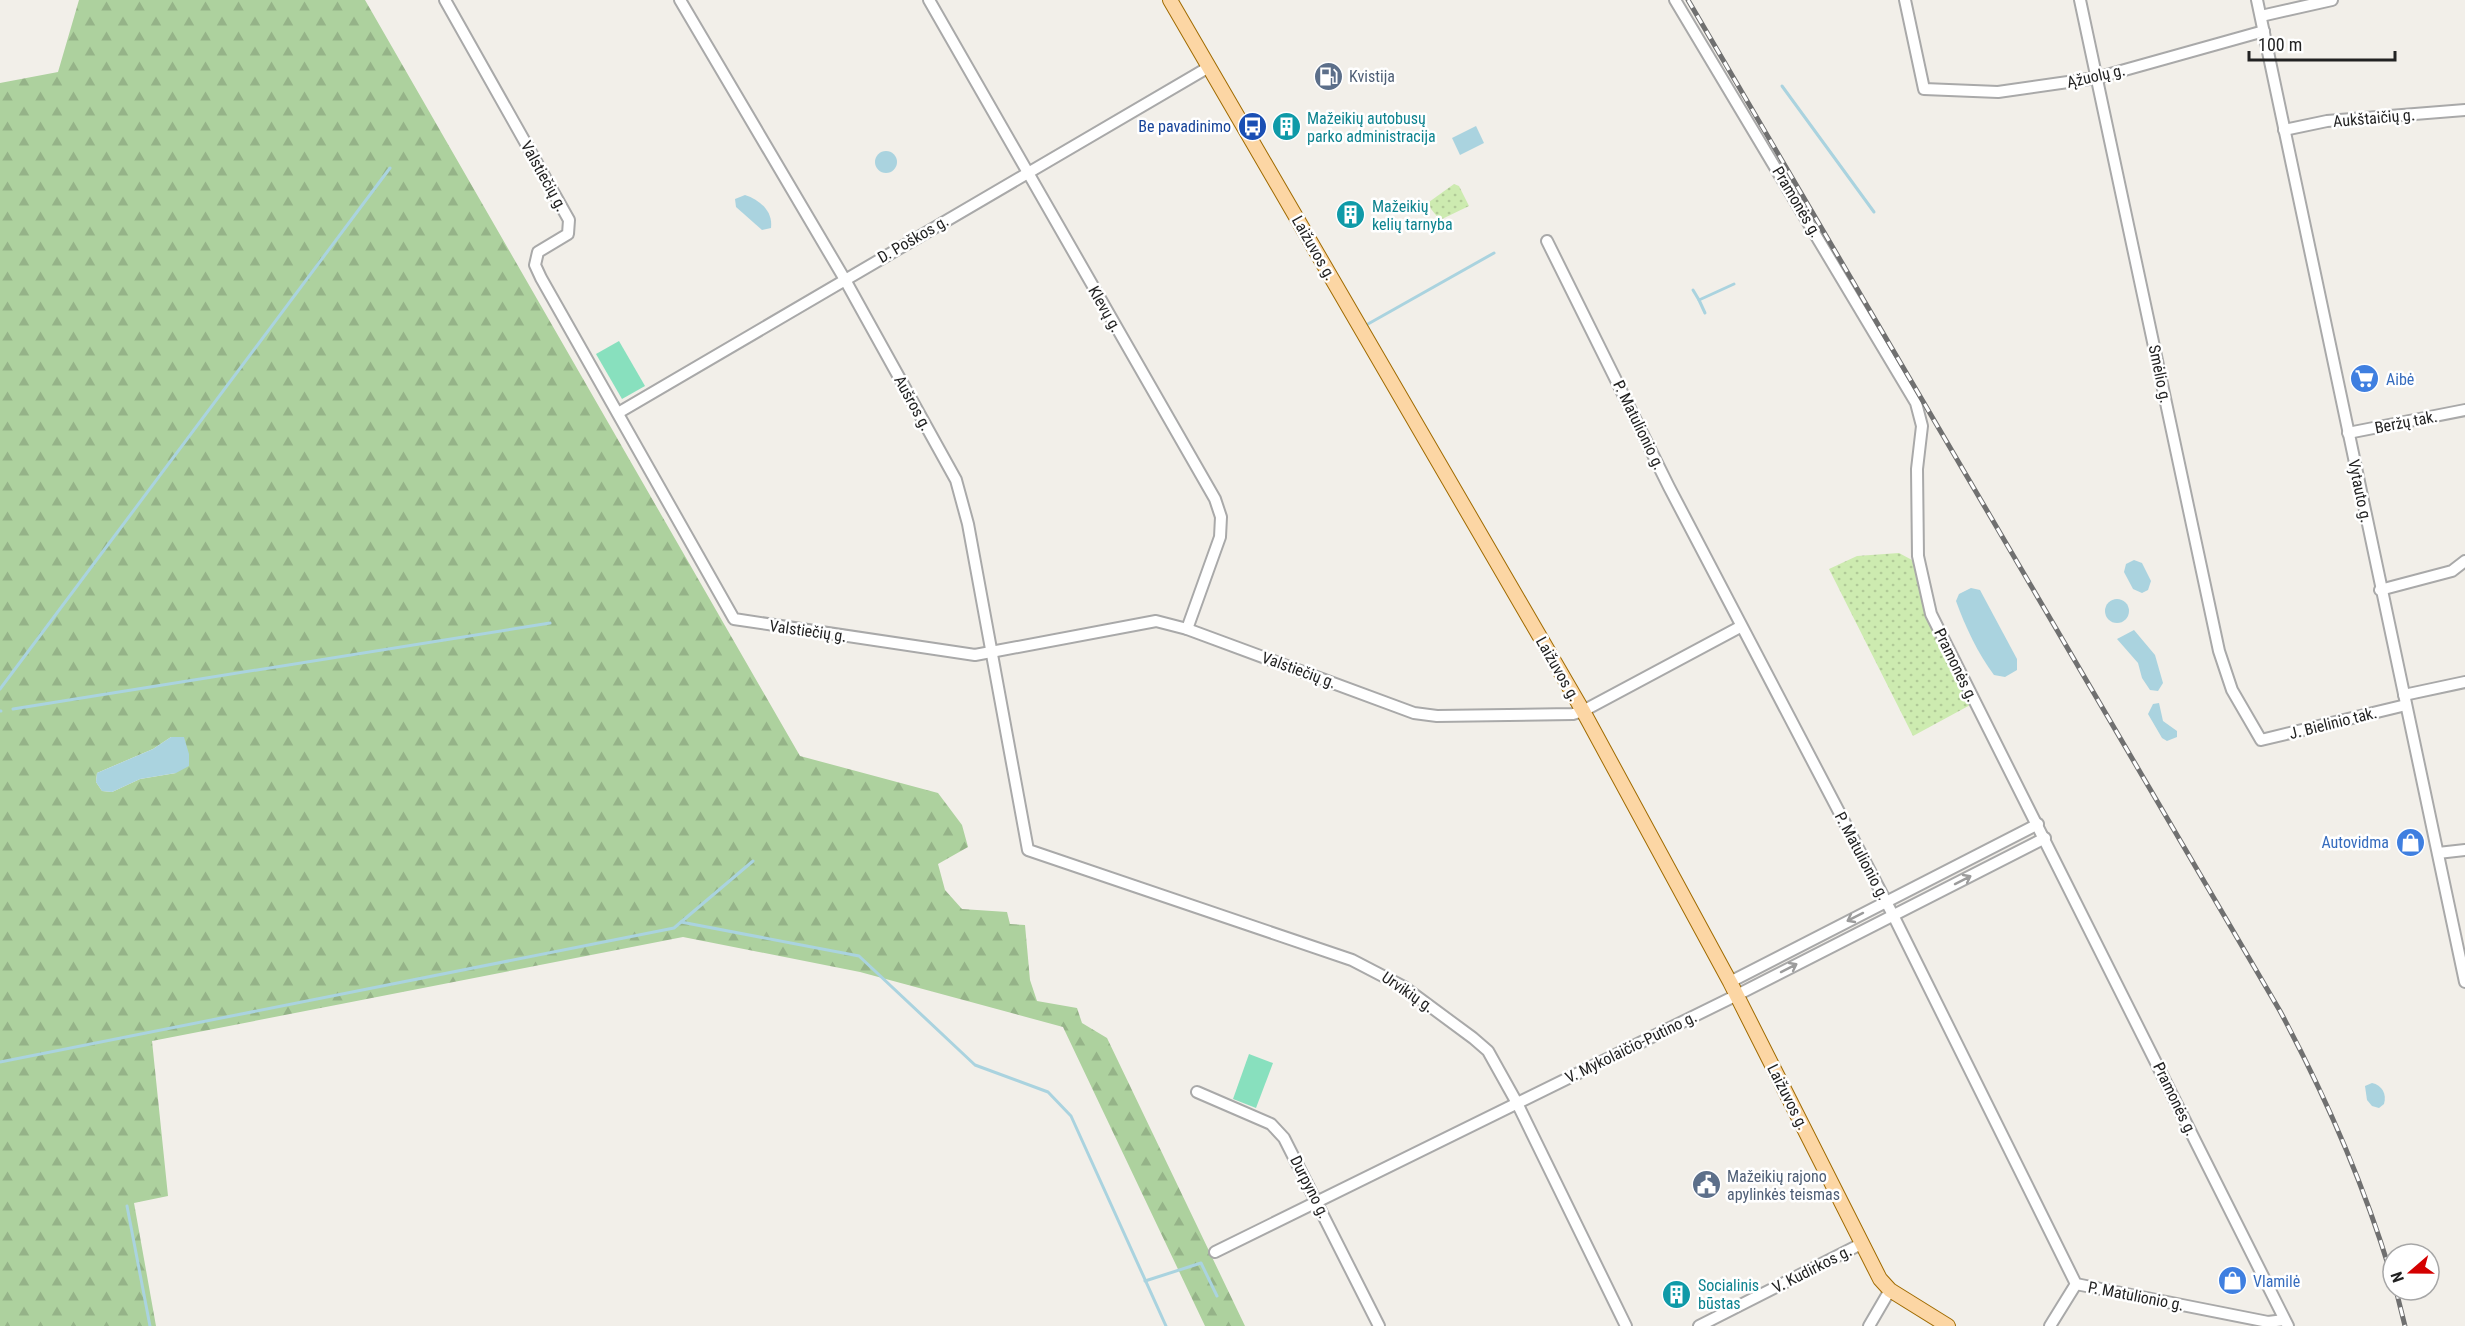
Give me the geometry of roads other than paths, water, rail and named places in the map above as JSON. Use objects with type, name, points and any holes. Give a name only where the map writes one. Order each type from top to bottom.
[{"type":"main road","name":"Laižuvos g.","points":[[1170,0],[1583,711],[1737,995],[1880,1279],[1890,1290],[1948,1326]]},
{"type":"street","name":"Valstiečių g.","points":[[444,0],[569,220],[568,234],[538,252],[535,264],[734,620],[975,655],[1156,621],[1187,629],[1414,713],[1437,716],[1573,714],[1583,711]]},
{"type":"street","name":"Aušros g.","points":[[680,0],[844,278],[956,480],[968,524],[1028,850]]},
{"type":"street","name":"Klevų g.","points":[[929,0],[1026,174],[1215,499],[1221,517],[1220,537],[1187,629]]},
{"type":"street","name":"Pramonės g.","points":[[1675,0],[1916,403],[1922,426],[1917,469],[1918,556],[1931,614],[2286,1323]]},
{"type":"street","name":"Ąžuolų g.","points":[[1905,0],[1924,89],[1998,92],[2096,78],[2264,31]]},
{"type":"street","name":"Smėlio g.","points":[[2080,0],[2219,651],[2232,690],[2261,740]]},
{"type":"street","name":"Vytauto g.","points":[[2257,0],[2380,590],[2438,854],[2461,945],[2465,982]]},
{"type":"street","points":[[2261,16],[2332,0]]},
{"type":"street","name":"D. Poškos g.","points":[[618,413],[844,278],[1209,67]]},
{"type":"street","name":"Aukštaičių g.","points":[[2284,130],[2327,121],[2465,110]]},
{"type":"street","name":"P. Matulionio g.","points":[[1547,241],[1740,627],[1893,915],[2076,1284],[2268,1322],[2286,1323]]},
{"type":"street","name":"Beržų tak.","points":[[2348,433],[2465,410]]},
{"type":"street","points":[[2380,590],[2452,571],[2465,561]]},
{"type":"street","points":[[1583,711],[1740,627]]},
{"type":"street","name":"J. Bielinio tak.","points":[[2261,740],[2465,682]]},
{"type":"street","points":[[1730,982],[2038,824]]},
{"type":"street","name":"V. Mykolaičio-Putino g.","points":[[1215,1252],[1317,1199],[1737,995],[2045,838]]},
{"type":"street","name":"Urvikių g.","points":[[1028,850],[1352,960],[1379,972],[1473,1038],[1488,1052],[1517,1103],[1626,1326]]},
{"type":"street","points":[[2438,854],[2465,850]]},
{"type":"street","name":"Durpyno g.","points":[[1197,1092],[1271,1124],[1284,1138],[1317,1199],[1379,1326]]},
{"type":"street","name":"V. Kudirkos g.","points":[[1699,1326],[1861,1244]]},
{"type":"street","points":[[2049,1326],[2076,1284]]},
{"type":"street","points":[[1869,1326],[1890,1290]]},
{"type":"water","points":[[1476,126],[1484,143],[1460,155],[1452,138]]},
{"type":"water","points":[[886,151],[894,154],[897,162],[894,170],[886,173],[878,170],[875,162],[878,154]]},
{"type":"water","points":[[745,195],[756,200],[768,211],[771,228],[762,230],[736,207],[735,199]]},
{"type":"water","points":[[2134,560],[2142,563],[2151,581],[2148,590],[2142,593],[2133,589],[2124,572],[2126,564]]},
{"type":"water","points":[[1971,588],[1980,590],[2017,659],[2017,670],[2005,677],[1994,675],[1988,667],[1972,640],[1956,601],[1959,594]]},
{"type":"water","points":[[2117,599],[2125,603],[2129,611],[2125,619],[2117,623],[2109,619],[2105,611],[2109,603]]},
{"type":"water","points":[[2134,630],[2155,655],[2163,683],[2158,691],[2150,690],[2142,678],[2138,663],[2117,639]]},
{"type":"water","points":[[2159,703],[2163,721],[2177,731],[2177,737],[2167,741],[2162,738],[2148,714],[2153,704]]},
{"type":"water","points":[[171,737],[184,737],[189,754],[189,766],[176,773],[140,779],[112,792],[102,791],[96,782],[97,773],[153,749]]},
{"type":"water","points":[[2372,1083],[2379,1086],[2384,1093],[2384,1104],[2379,1108],[2372,1106],[2367,1100],[2365,1086]]},
{"type":"waterway","points":[[1782,86],[1874,212]]},
{"type":"waterway","points":[[0,689],[390,168]]},
{"type":"waterway","points":[[1368,324],[1494,253]]},
{"type":"waterway","points":[[1705,313],[1699,300],[1734,284]]},
{"type":"waterway","points":[[1693,290],[1699,300]]},
{"type":"waterway","points":[[13,709],[550,623]]},
{"type":"waterway","points":[[0,1062],[674,928],[753,861]]},
{"type":"waterway","points":[[681,922],[859,956],[975,1065],[1048,1092],[1071,1116],[1166,1326]]},
{"type":"waterway","points":[[127,1206],[150,1326]]},
{"type":"waterway","points":[[1145,1281],[1201,1263],[1217,1296]]},
{"type":"railway","points":[[1688,0],[2280,1011],[2343,1143],[2381,1243]]},
{"type":"railway","points":[[2399,1302],[2405,1326]]},
{"type":"place","name":"Kvistija","points":[[1328,76]]},
{"type":"place","name":"Be pavadinimo","points":[[1252,126]]},
{"type":"place","name":"Mažeikių autobusų parko administracija","points":[[1286,127]]},
{"type":"place","name":"Mažeikių kelių tarnyba","points":[[1351,215]]},
{"type":"place","name":"Aibė","points":[[2365,379]]},
{"type":"place","name":"Autovidma","points":[[2410,842]]},
{"type":"place","name":"Mažeikių rajono apylinkės teismas","points":[[1706,1185]]},
{"type":"place","name":"Vlamilė","points":[[2232,1281]]},
{"type":"place","name":"Socialinis būstas","points":[[1677,1294]]}]
